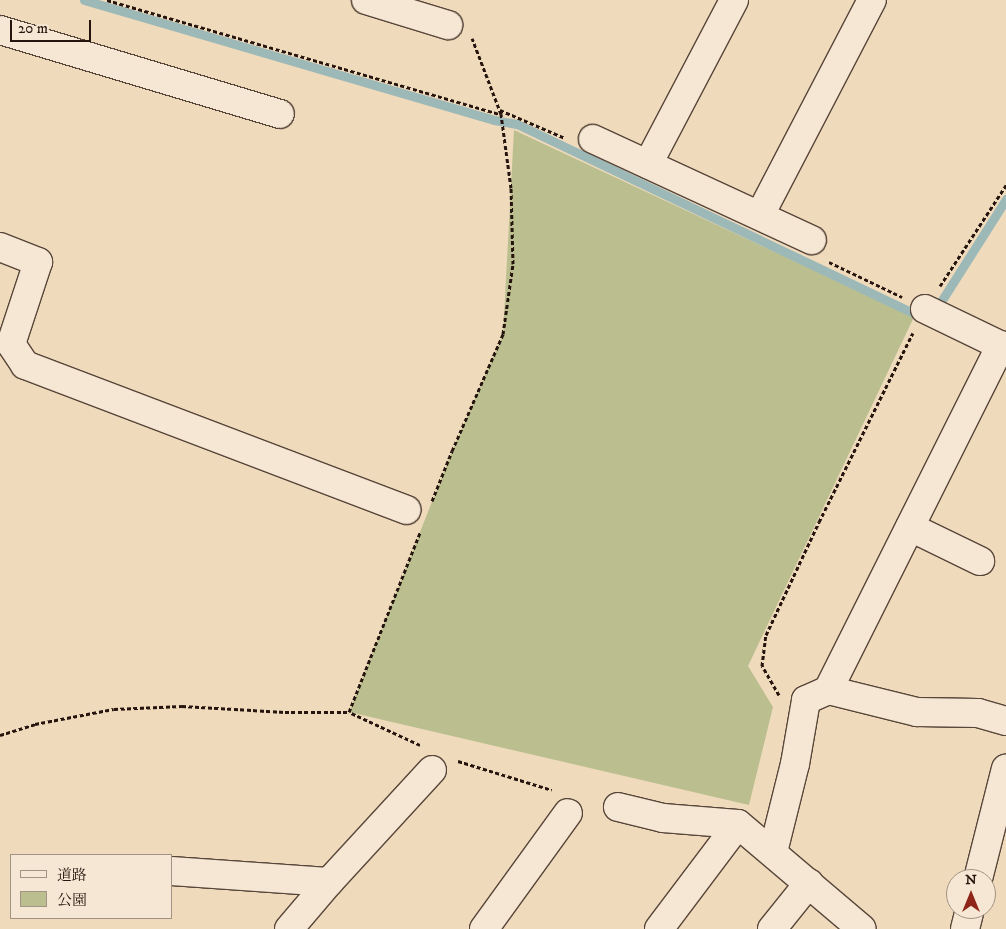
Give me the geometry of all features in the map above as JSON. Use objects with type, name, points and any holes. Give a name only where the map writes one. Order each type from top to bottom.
[{"type":"street","points":[[648,164],[734,0]]},
{"type":"street","points":[[760,215],[872,0]]},
{"type":"street","points":[[371,1],[459,30]]},
{"type":"street","points":[[0,30],[280,114]]},
{"type":"street","points":[[593,139],[812,240]]},
{"type":"street","points":[[0,247],[38,262],[11,344],[25,365],[418,508]]},
{"type":"street","points":[[828,690],[1004,347],[925,309]]},
{"type":"street","points":[[910,527],[980,562]]},
{"type":"street","points":[[773,852],[795,764],[806,700],[828,690],[918,712],[978,713],[1006,721]]},
{"type":"street","points":[[290,929],[436,759]]},
{"type":"street","points":[[981,869],[1006,768]]},
{"type":"street","points":[[484,929],[564,803]]},
{"type":"street","points":[[618,807],[663,818],[738,824],[862,929]]},
{"type":"street","points":[[659,929],[738,824]]},
{"type":"street","points":[[172,871],[329,882]]},
{"type":"street","points":[[772,929],[808,883]]},
{"type":"path","points":[[107,0],[501,114]]},
{"type":"path","points":[[418,508],[452,451],[503,334],[513,264],[511,188],[501,114],[459,30]]},
{"type":"path","points":[[780,704],[780,696],[762,666],[766,636],[819,522],[925,309],[1006,185]]},
{"type":"path","points":[[349,712],[420,532]]},
{"type":"path","points":[[0,734],[35,724],[114,709],[191,706],[285,712],[349,712],[436,759],[564,803]]},
{"type":"green space","points":[[514,130],[914,317],[748,666],[773,707],[749,805],[349,712],[452,451],[503,334]]},
{"type":"waterway","points":[[84,0],[494,120],[517,124],[923,318]]},
{"type":"waterway","points":[[935,311],[1006,199]]}]
